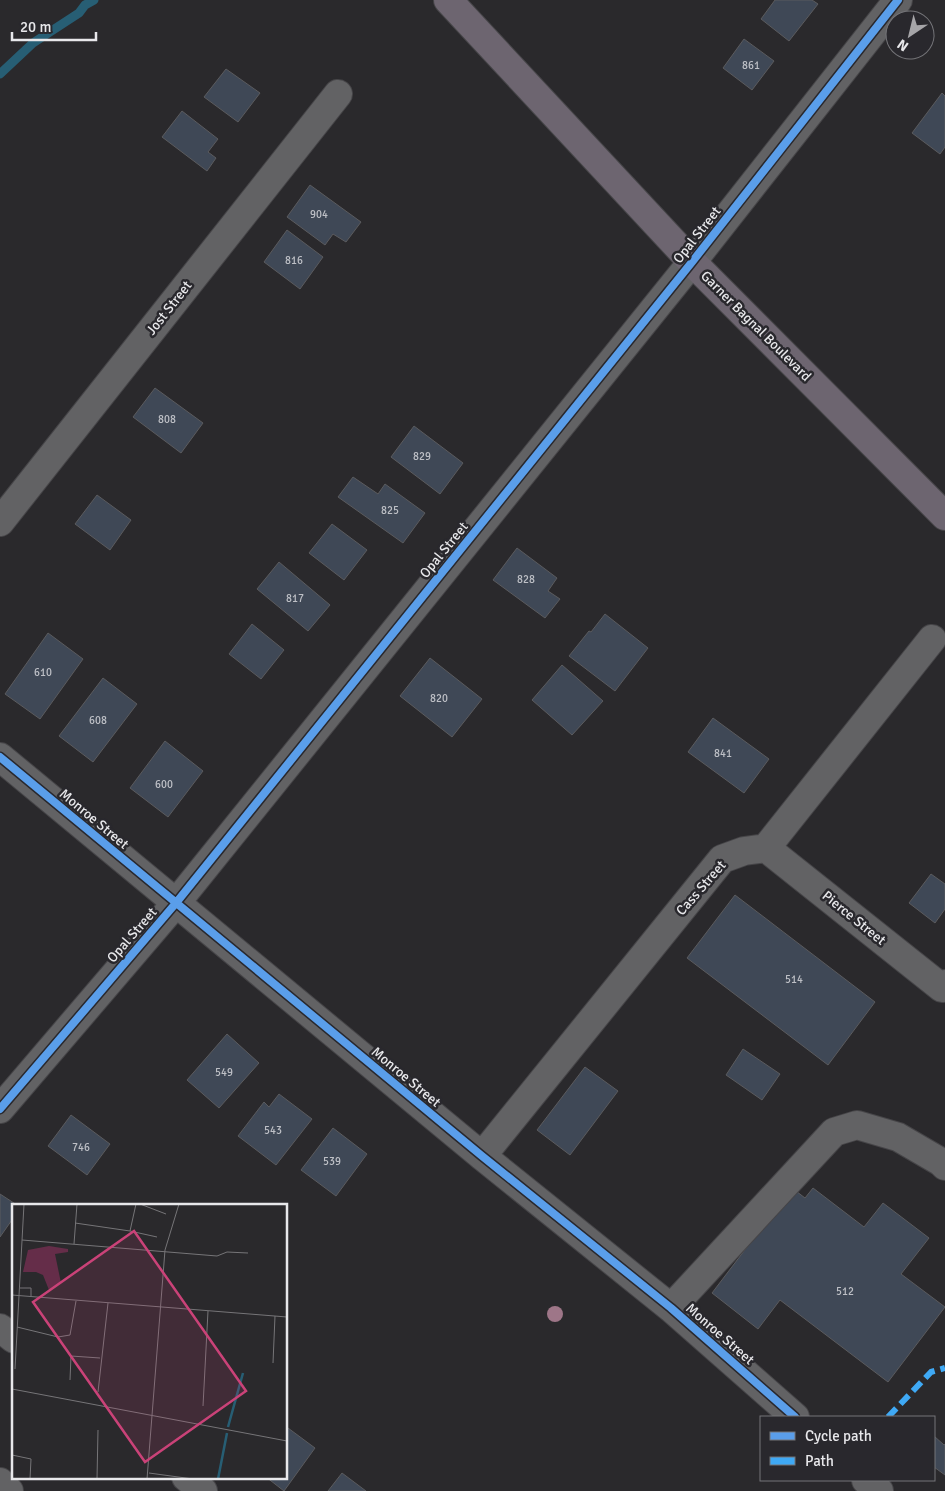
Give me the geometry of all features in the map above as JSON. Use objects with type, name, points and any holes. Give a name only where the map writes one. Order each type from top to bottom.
[{"type":"highway","name":"Garner Bagnal Boulevard","points":[[448,0],[692,262],[945,516]]},
{"type":"street","name":"Opal Street","points":[[0,1109],[176,903],[692,262],[898,0]]},
{"type":"street","name":"Jost Street","points":[[0,522],[338,94]]},
{"type":"street","points":[[766,848],[932,639]]},
{"type":"street","name":"Monroe Street","points":[[0,758],[482,1156],[671,1308],[794,1416]]},
{"type":"street","name":"Pierce Street","points":[[766,848],[943,986]]},
{"type":"street","name":"Cass Street","points":[[482,1156],[722,859],[744,851],[766,848]]},
{"type":"street","points":[[671,1308],[834,1132],[857,1126],[898,1138],[945,1166]]},
{"type":"street","points":[[0,1328],[12,1337]]},
{"type":"street","points":[[187,1478],[203,1491]]},
{"type":"street","points":[[867,1481],[879,1491]]},
{"type":"street","points":[[0,1482],[9,1491]]},
{"type":"building","points":[[775,0],[812,0],[818,4],[789,41],[761,19]]},
{"type":"building","points":[[744,39],[774,61],[752,90],[723,68]]},
{"type":"building","points":[[226,69],[260,93],[238,122],[204,97]]},
{"type":"building","points":[[942,93],[945,96],[945,147],[940,154],[912,133]]},
{"type":"building","points":[[182,111],[218,139],[208,152],[216,158],[207,171],[162,137]]},
{"type":"building","points":[[310,185],[361,222],[346,242],[333,234],[325,245],[287,217]]},
{"type":"building","points":[[287,230],[323,257],[300,289],[264,262]]},
{"type":"building","points":[[155,388],[203,423],[181,453],[133,417]]},
{"type":"building","points":[[414,426],[463,463],[440,494],[391,457]]},
{"type":"building","points":[[353,477],[378,494],[385,484],[425,513],[403,543],[338,497]]},
{"type":"building","points":[[97,495],[131,520],[110,550],[75,524]]},
{"type":"building","points":[[332,524],[367,550],[344,580],[309,553]]},
{"type":"building","points":[[517,548],[557,578],[548,591],[560,599],[545,618],[493,580]]},
{"type":"building","points":[[279,562],[330,605],[308,631],[257,589]]},
{"type":"building","points":[[605,614],[648,648],[615,691],[569,656]]},
{"type":"building","points":[[252,624],[284,650],[261,679],[229,654]]},
{"type":"building","points":[[48,633],[83,659],[40,719],[5,694]]},
{"type":"building","points":[[430,658],[482,699],[452,737],[400,696]]},
{"type":"building","points":[[562,665],[603,701],[572,735],[532,700]]},
{"type":"building","points":[[103,678],[137,704],[93,762],[59,736]]},
{"type":"building","points":[[713,718],[769,759],[744,793],[688,752]]},
{"type":"building","points":[[165,741],[203,771],[168,817],[130,788]]},
{"type":"building","points":[[931,874],[945,884],[945,909],[935,923],[909,903]]},
{"type":"building","points":[[735,895],[875,1002],[828,1065],[687,958]]},
{"type":"building","points":[[227,1034],[259,1063],[219,1108],[187,1080]]},
{"type":"building","points":[[743,1049],[780,1074],[762,1100],[726,1075]]},
{"type":"building","points":[[585,1067],[618,1091],[570,1155],[537,1130]]},
{"type":"building","points":[[279,1094],[312,1119],[276,1165],[238,1136],[264,1102],[269,1107]]},
{"type":"building","points":[[71,1115],[110,1144],[87,1175],[48,1146]]},
{"type":"building","points":[[333,1128],[367,1154],[336,1196],[301,1170]]},
{"type":"building","points":[[792,1188],[805,1198],[813,1188],[864,1227],[883,1203],[929,1238],[901,1274],[945,1307],[888,1382],[780,1300],[758,1329],[712,1293]]},
{"type":"building","points":[[0,1194],[15,1204],[12,1204],[12,1220],[0,1237]]},
{"type":"building","points":[[288,1428],[315,1448],[284,1491],[267,1478],[288,1478]]},
{"type":"building","points":[[935,1437],[945,1444],[945,1475],[935,1468]]},
{"type":"building","points":[[342,1473],[366,1491],[328,1491]]},
{"type":"waterway","points":[[0,74],[33,43],[79,13],[85,5],[94,0]]},
{"type":"marked path","points":[[889,1416],[931,1372],[945,1368]]},
{"type":"cycle path","points":[[0,1109],[176,903],[692,262],[898,0]]},
{"type":"cycle path","points":[[0,757],[482,1156],[671,1308],[794,1416]]}]
